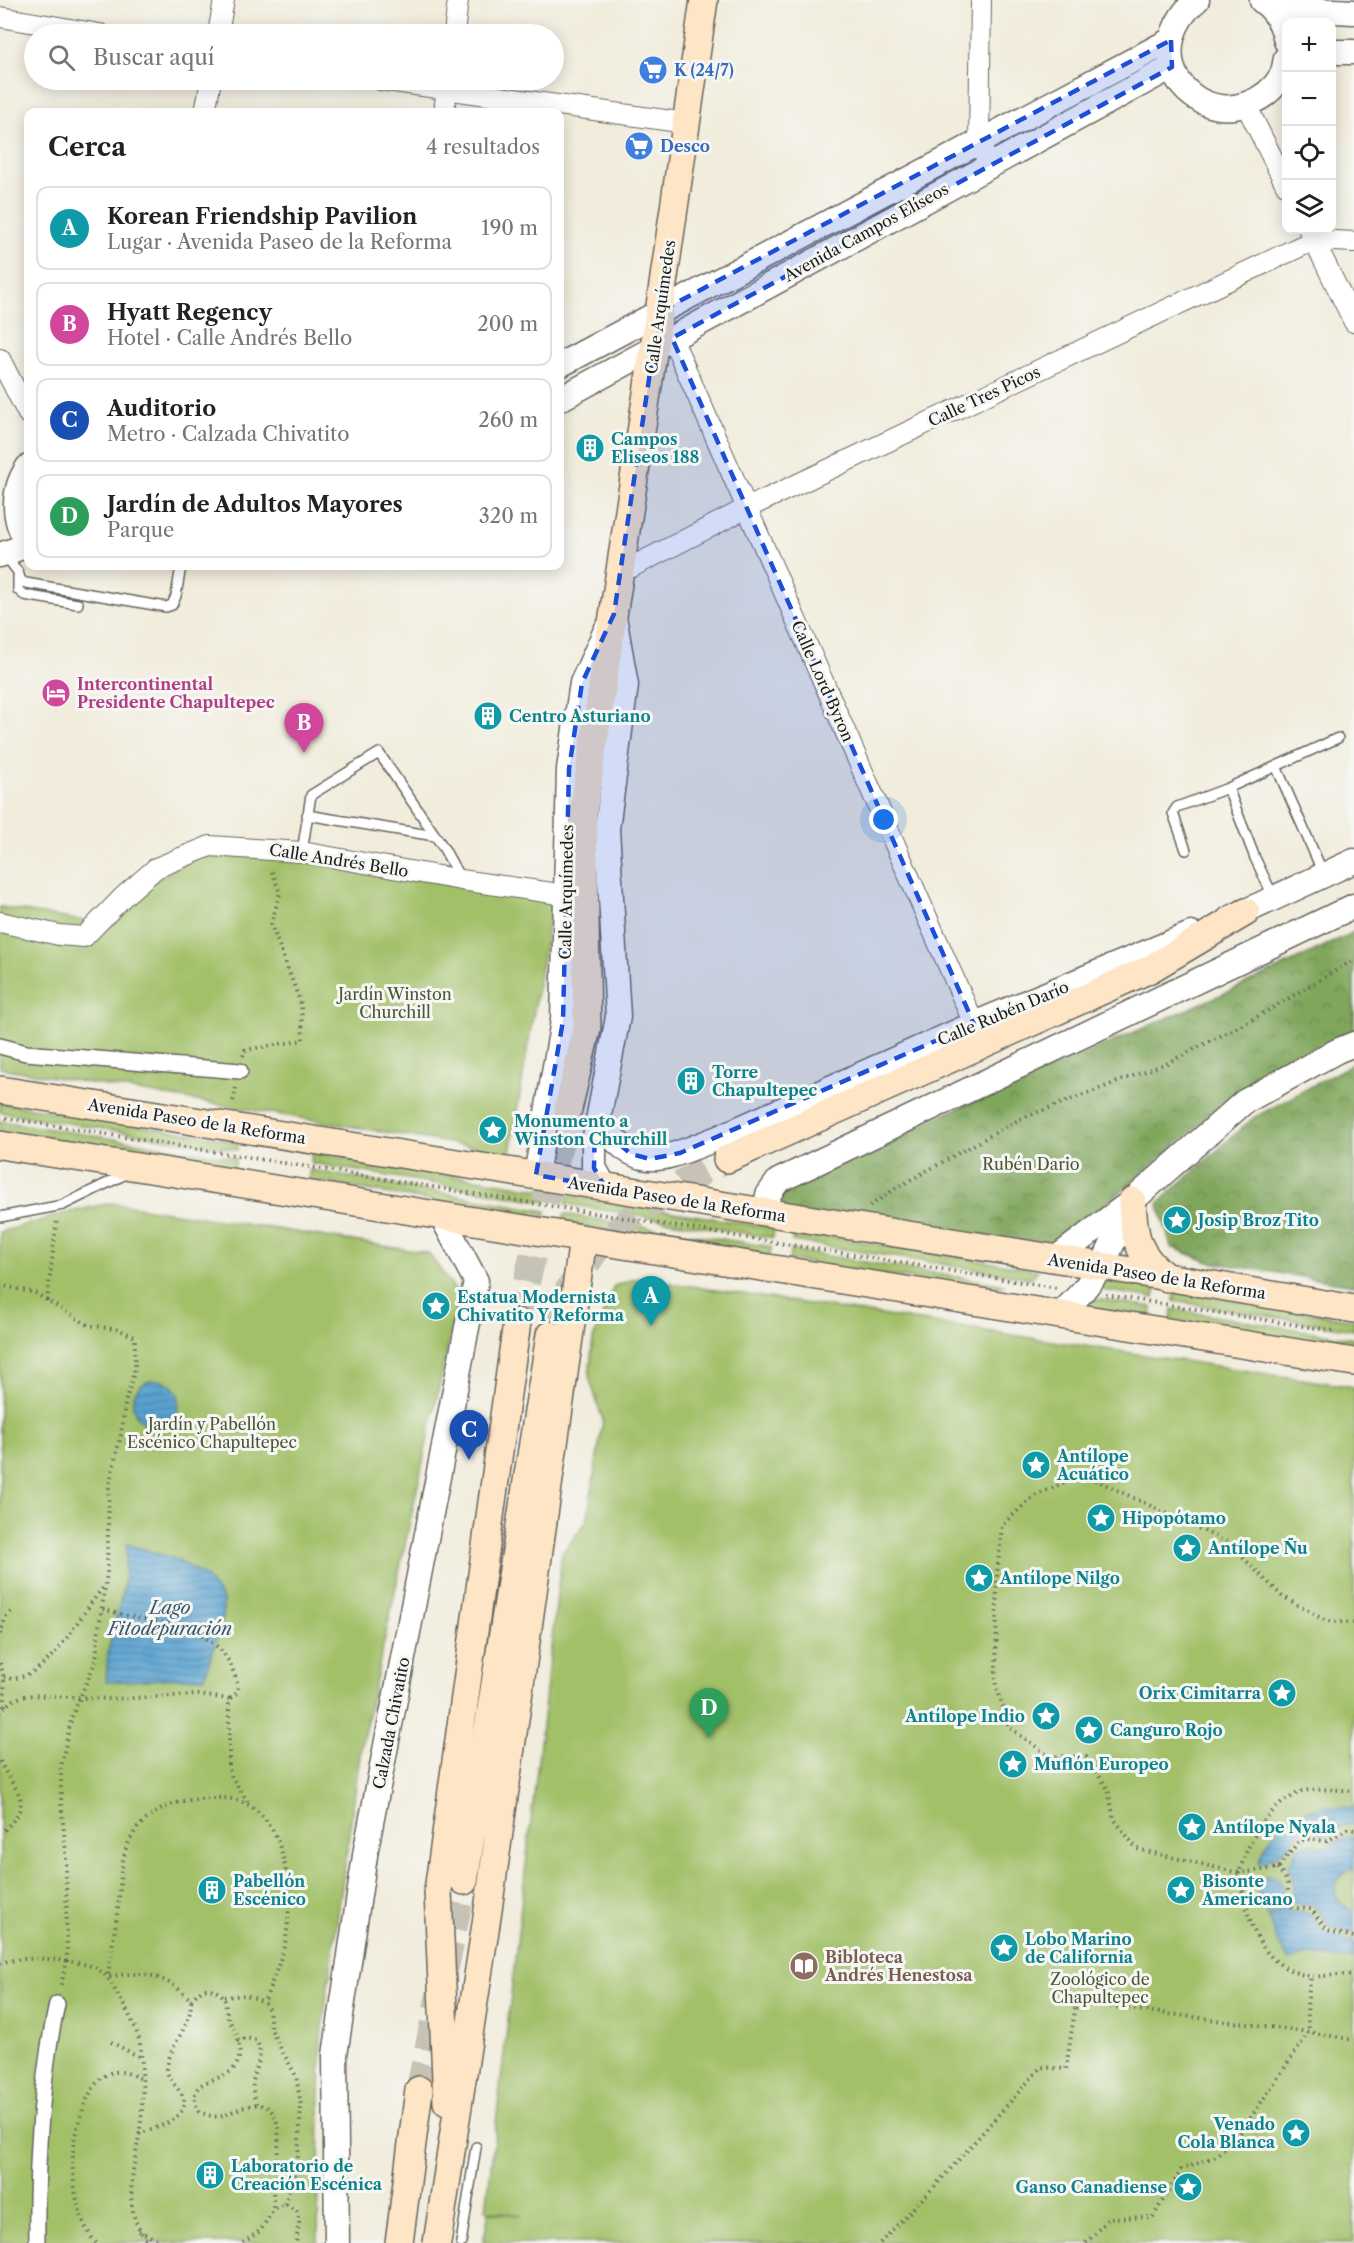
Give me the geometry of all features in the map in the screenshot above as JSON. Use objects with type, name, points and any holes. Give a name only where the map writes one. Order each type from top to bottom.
[{"type":"main road","name":"Calle Arquímedes","points":[[568,1109],[587,1028],[583,813],[620,573],[663,343],[659,312],[704,0]]},
{"type":"main road","points":[[727,1159],[1150,969],[1246,912]]},
{"type":"main road","name":"Avenida Paseo de la Reforma","points":[[0,1090],[1102,1266],[1165,1293],[1348,1321]]},
{"type":"main road","points":[[0,1144],[583,1239],[1061,1301],[1354,1362]]},
{"type":"main road","points":[[1132,1202],[1133,1227],[1139,1248],[1165,1293]]},
{"type":"main road","points":[[437,2243],[489,1906],[583,1239]]},
{"type":"main road","points":[[450,2164],[438,1891],[518,1322]]},
{"type":"main road","points":[[465,1881],[550,1335]]},
{"type":"main road","points":[[399,2243],[419,2090]]},
{"type":"street","points":[[220,24],[224,0]]},
{"type":"street","points":[[455,24],[458,0]]},
{"type":"street","points":[[981,0],[979,142],[989,165]]},
{"type":"street","points":[[1197,0],[1186,9],[1176,23],[1171,40],[1172,67],[1184,86],[1201,101],[1223,108],[1246,105],[1267,94],[1283,72]]},
{"type":"street","points":[[1266,4],[1354,12]]},
{"type":"street","points":[[1266,4],[1282,25]]},
{"type":"street","points":[[0,17],[41,24]]},
{"type":"street","name":"Avenida Campos Elíseos","points":[[564,363],[1171,40]]},
{"type":"street","points":[[1336,52],[1354,52]]},
{"type":"street","name":"Avenida Campos Elíseos","points":[[564,397],[1172,67]]},
{"type":"street","points":[[206,108],[209,90]]},
{"type":"street","points":[[445,108],[447,90]]},
{"type":"street","points":[[479,90],[686,123]]},
{"type":"street","points":[[1246,105],[1284,180]]},
{"type":"street","points":[[1312,235],[1354,322]]},
{"type":"street","name":"Calle Tres Picos","points":[[620,573],[747,508],[1312,235],[1354,242]]},
{"type":"street","name":"Calle Lord Byron","points":[[663,343],[747,508],[974,1024]]},
{"type":"street","points":[[0,359],[24,406]]},
{"type":"street","points":[[24,474],[8,516],[18,524],[24,536]]},
{"type":"street","points":[[2,554],[24,546]]},
{"type":"street","name":"Calle Arquímedes","points":[[536,1175],[563,1021],[569,769],[582,683],[614,614]]},
{"type":"street","name":"Calle Arquímedes","points":[[605,1186],[594,1168],[594,1141],[618,1017],[607,829],[626,685],[614,614]]},
{"type":"street","name":"Calle Andrés Bello","points":[[0,922],[59,935],[84,936],[156,868],[210,846],[302,852],[461,880],[566,895]]},
{"type":"street","name":"Calle Rubén Darío","points":[[598,1119],[612,1138],[631,1154],[650,1159],[680,1153],[974,1024],[1246,912],[1354,861]]},
{"type":"street","points":[[765,1213],[768,1195],[778,1181],[1354,906]]},
{"type":"street","points":[[1055,1259],[1132,1202],[1244,1102],[1354,1044]]},
{"type":"street","points":[[0,1046],[26,1053],[240,1071]]},
{"type":"street","points":[[1061,1301],[1082,1292],[1102,1266],[1132,1202]]},
{"type":"street","name":"Calzada Chivatito","points":[[337,2243],[335,2055],[366,1849],[477,1281],[441,1215]]},
{"type":"street","points":[[37,2243],[42,2092],[47,2048],[57,2004]]},
{"type":"lane","points":[[2,554],[18,572],[18,590],[24,595],[78,604]]},
{"type":"lane","points":[[18,576],[26,583],[166,607],[172,605],[176,596],[180,570]]},
{"type":"lane","points":[[1186,850],[1173,813],[1177,807],[1228,788],[1338,738]]},
{"type":"lane","points":[[302,852],[311,795],[379,753],[435,836],[461,880]]},
{"type":"lane","points":[[1276,766],[1324,875]]},
{"type":"lane","points":[[1228,788],[1255,858],[1274,898]]},
{"type":"lane","points":[[307,815],[435,836]]},
{"type":"lane","points":[[0,1217],[63,1205],[141,1167]]},
{"type":"lane","points":[[461,2243],[476,2147]]},
{"type":"path","points":[[233,1101],[244,1050],[303,1040],[301,1004],[271,924],[280,893],[264,849]]},
{"type":"path","points":[[853,1228],[868,1208],[896,1188],[1020,1119],[1167,1063],[1248,1022],[1354,960]]},
{"type":"path","points":[[0,1117],[1001,1279],[1061,1301]]},
{"type":"path","points":[[272,1167],[275,1154]]},
{"type":"path","points":[[555,1215],[557,1200]]},
{"type":"path","points":[[47,1302],[57,1216]]},
{"type":"path","points":[[781,1251],[783,1237]]},
{"type":"path","points":[[0,1285],[35,1293],[88,1325],[120,1330],[135,1337],[135,1369],[126,1399],[121,1434],[109,1485],[109,1554],[96,1660],[71,1719],[61,1767],[61,1802],[66,1852],[67,1961],[57,2004]]},
{"type":"path","points":[[1102,1295],[1165,1293],[1180,1306],[1348,1321]]},
{"type":"path","points":[[1162,1311],[1165,1293]]},
{"type":"path","points":[[1354,1623],[1326,1621],[1282,1596],[1227,1542],[1083,1474],[1034,1497],[1002,1525],[997,1574],[996,1684],[1009,1727],[1050,1756],[1086,1757],[1108,1789],[1114,1819],[1137,1849],[1239,1873],[1278,1868],[1299,1840],[1327,1842],[1347,1830],[1354,1830]]},
{"type":"path","points":[[4,1677],[12,1679],[19,1677],[38,1667],[76,1627],[106,1585]]},
{"type":"path","points":[[4,1706],[22,1696],[33,1695],[110,1699],[198,1695],[229,1699],[236,1696],[237,1680],[226,1656],[215,1644],[183,1628],[103,1609]]},
{"type":"path","points":[[0,1634],[6,1617],[11,1611]]},
{"type":"path","points":[[0,1664],[4,1677],[4,1706],[0,1713]]},
{"type":"path","points":[[229,1699],[229,1768],[232,1778],[250,1805],[271,1826],[285,1863],[286,1937],[282,1956],[264,2002]]},
{"type":"path","points":[[0,1761],[20,1794],[21,1804],[14,1822],[2,1833]]},
{"type":"path","points":[[1354,1791],[1327,1789],[1300,1791],[1281,1804],[1261,1822],[1247,1849],[1239,1873],[1252,1924],[1264,1951],[1287,1970],[1311,1976],[1340,1973],[1354,1975]]},
{"type":"path","points":[[108,1977],[124,1856],[131,1837],[137,1829],[167,1806],[186,1800],[232,1799],[250,1805]]},
{"type":"path","points":[[1278,1868],[1287,1881],[1290,1905],[1295,1908],[1311,1909],[1327,1930],[1354,1937]]},
{"type":"path","points":[[0,1963],[28,1959],[53,1959],[94,1966],[108,1977],[136,2029],[141,2058],[141,2080],[140,2134],[132,2183],[133,2211],[139,2231],[150,2243]]},
{"type":"path","points":[[108,1977],[122,1974],[150,1974],[176,1985],[191,2000]]},
{"type":"path","points":[[1086,2243],[1109,2218],[1153,2217],[1181,2170],[1216,2156],[1239,2135],[1309,2032],[1307,2004],[1311,1976]]},
{"type":"path","points":[[140,2134],[165,2124],[180,2114],[185,2104],[183,2095],[170,2081],[167,2073],[171,2055],[189,2019],[191,2000],[200,1989],[208,1988],[224,1997],[246,1995],[264,2002],[269,2010],[271,2029],[296,2076],[300,2096],[298,2156],[295,2174],[285,2204],[273,2210]]},
{"type":"path","points":[[224,1997],[230,2024],[236,2032],[239,2060],[234,2067],[219,2078],[200,2084],[195,2092],[195,2103],[199,2112],[218,2117],[230,2115],[247,2106],[266,2108],[273,2114],[280,2132],[273,2183],[273,2210],[261,2230],[243,2243]]},
{"type":"path","points":[[880,2243],[946,2174],[1041,2067],[1066,2069],[1076,2002],[1309,2032],[1354,2040]]},
{"type":"path","points":[[237,2041],[246,2038],[256,2040],[260,2048],[253,2084],[256,2106]]},
{"type":"path","points":[[111,2042],[141,2058]]},
{"type":"path","points":[[96,2243],[85,2229],[80,2212],[73,2169],[75,2134],[88,2094],[104,2075],[112,2072],[128,2072],[141,2080]]},
{"type":"path","points":[[285,2204],[297,2211],[299,2223],[296,2243]]},
{"type":"path","points":[[139,2231],[165,2243]]},
{"type":"highlighted area","points":[[1171,40],[1172,67],[672,338],[974,1024],[680,1153],[650,1159],[631,1154],[595,1124],[594,1168],[605,1187],[536,1175],[563,1021],[569,769],[582,683],[614,614],[659,312]]},
{"type":"green space","name":"Jardín Winston Churchill","points":[[209,848],[553,897],[510,1153],[0,1068],[0,907],[88,922]]},
{"type":"green space","name":"Rubén Dario","points":[[1354,932],[1354,1036],[1242,1089],[1096,1213],[1060,1249],[780,1210],[778,1193],[791,1180],[1239,987]]},
{"type":"green space","points":[[1354,1063],[1354,1285],[1209,1262],[1171,1247],[1158,1203],[1253,1118]]},
{"type":"green space","points":[[0,1103],[239,1141],[237,1150],[0,1112]]},
{"type":"green space","points":[[0,1121],[236,1158],[234,1169],[0,1132]]},
{"type":"green space","points":[[312,1152],[549,1191],[547,1202],[311,1163]]},
{"type":"green space","points":[[310,1170],[546,1211],[544,1220],[308,1180]]},
{"type":"green space","points":[[568,1195],[774,1228],[773,1238],[566,1204]]},
{"type":"green space","name":"Jardín y Pabellón Escénico Chapultepec","points":[[111,1203],[428,1253],[459,1295],[361,1748],[321,2038],[318,2243],[0,2243],[0,1232]]},
{"type":"green space","points":[[564,1214],[771,1247],[770,1256],[563,1223]]},
{"type":"green space","points":[[794,1231],[1038,1270],[1031,1278],[792,1241]]},
{"type":"green space","points":[[791,1250],[1006,1285],[983,1290],[789,1260]]},
{"type":"green space","name":"Zoológico de Chapultepec","points":[[634,1279],[1354,1387],[1354,2243],[483,2243],[489,2212],[522,2215],[486,2210],[562,1553],[587,1521],[603,1420],[589,1377],[593,1339],[614,1286]]},
{"type":"green space","points":[[1103,1280],[1156,1288],[1154,1298],[1095,1289]]},
{"type":"green space","points":[[1175,1291],[1354,1320],[1354,1330],[1174,1301]]},
{"type":"green space","points":[[1087,1298],[1152,1307],[1151,1317],[1078,1306]]},
{"type":"green space","points":[[1172,1309],[1354,1339],[1354,1350],[1171,1320]]},
{"type":"water","points":[[156,1380],[172,1387],[179,1403],[172,1419],[156,1426],[140,1419],[133,1403],[140,1387]]},
{"type":"water","name":"Lago Fitodepuración","points":[[127,1544],[175,1559],[206,1577],[223,1600],[223,1619],[205,1677],[106,1682],[108,1652],[124,1586]]},
{"type":"water","points":[[1324,1806],[1354,1808],[1354,1824],[1346,1825],[1322,1836],[1317,1831],[1319,1817],[1316,1808]]},
{"type":"water","points":[[1314,1808],[1317,1823],[1314,1829],[1304,1830],[1272,1859],[1259,1863],[1267,1843],[1286,1821]]},
{"type":"water","points":[[1347,1837],[1354,1837],[1354,1868],[1344,1873],[1335,1889],[1339,1902],[1354,1913],[1354,1932],[1350,1933],[1328,1926],[1313,1905],[1299,1905],[1292,1900],[1293,1881],[1288,1867],[1299,1847],[1312,1844],[1324,1848]]},
{"type":"water","points":[[1271,1876],[1281,1883],[1285,1904],[1268,1917],[1259,1894],[1258,1877]]},
{"type":"water","points":[[1285,1907],[1289,1911],[1312,1916],[1324,1933],[1354,1942],[1354,1960],[1309,1955],[1289,1960],[1277,1942],[1269,1919]]},
{"type":"tunnel","points":[[517,1322],[568,1109]]},
{"type":"tunnel","points":[[550,1335],[568,1290],[600,1245],[638,1213],[685,1181],[727,1159]]},
{"type":"tunnel","points":[[419,2090],[464,1881]]},
{"type":"place","name":"K (24/7)","points":[[653,70]]},
{"type":"place","name":"Desco","points":[[639,146]]},
{"type":"place","name":"Campos Eliseos 188","points":[[590,448]]},
{"type":"place","name":"Intercontinental Presidente Chapultepec","points":[[56,693]]},
{"type":"place","name":"Centro Asturiano","points":[[488,716]]},
{"type":"place","name":"Hyatt Regency","points":[[304,753]]},
{"type":"place","name":"Torre Chapultepec","points":[[691,1081]]},
{"type":"place","name":"Monumento a Winston Churchill","points":[[493,1130]]},
{"type":"place","name":"Josip Broz Tito","points":[[1177,1220]]},
{"type":"place","name":"Estatua Modernista Chivatito Y Reforma","points":[[436,1306]]},
{"type":"place","name":"Korean Friendship Pavilion","points":[[651,1326]]},
{"type":"place","name":"Auditorio","points":[[469,1460]]},
{"type":"place","name":"Antílope Acuático","points":[[1036,1465]]},
{"type":"place","name":"Hipopótamo","points":[[1101,1518]]},
{"type":"place","name":"Antílope Ñu","points":[[1187,1548]]},
{"type":"place","name":"Antílope Nilgo","points":[[979,1578]]},
{"type":"place","name":"Orix Cimitarra","points":[[1282,1693]]},
{"type":"place","name":"Antílope Indio","points":[[1046,1716]]},
{"type":"place","name":"Canguro Rojo","points":[[1089,1730]]},
{"type":"place","name":"Jardín de Adultos Mayores","points":[[709,1738]]},
{"type":"place","name":"Muflón Europeo","points":[[1013,1764]]},
{"type":"place","name":"Antílope Nyala","points":[[1192,1827]]},
{"type":"place","name":"Pabellón Escénico","points":[[212,1890]]},
{"type":"place","name":"Bisonte Americano","points":[[1181,1890]]},
{"type":"place","name":"Lobo Marino de California","points":[[1004,1948]]},
{"type":"place","name":"Bibloteca Andrés Henestosa","points":[[804,1966]]},
{"type":"place","name":"Venado Cola Blanca","points":[[1296,2133]]},
{"type":"place","name":"Laboratorio de Creación Escénica","points":[[210,2175]]},
{"type":"place","name":"Ganso Canadiense","points":[[1188,2187]]}]
